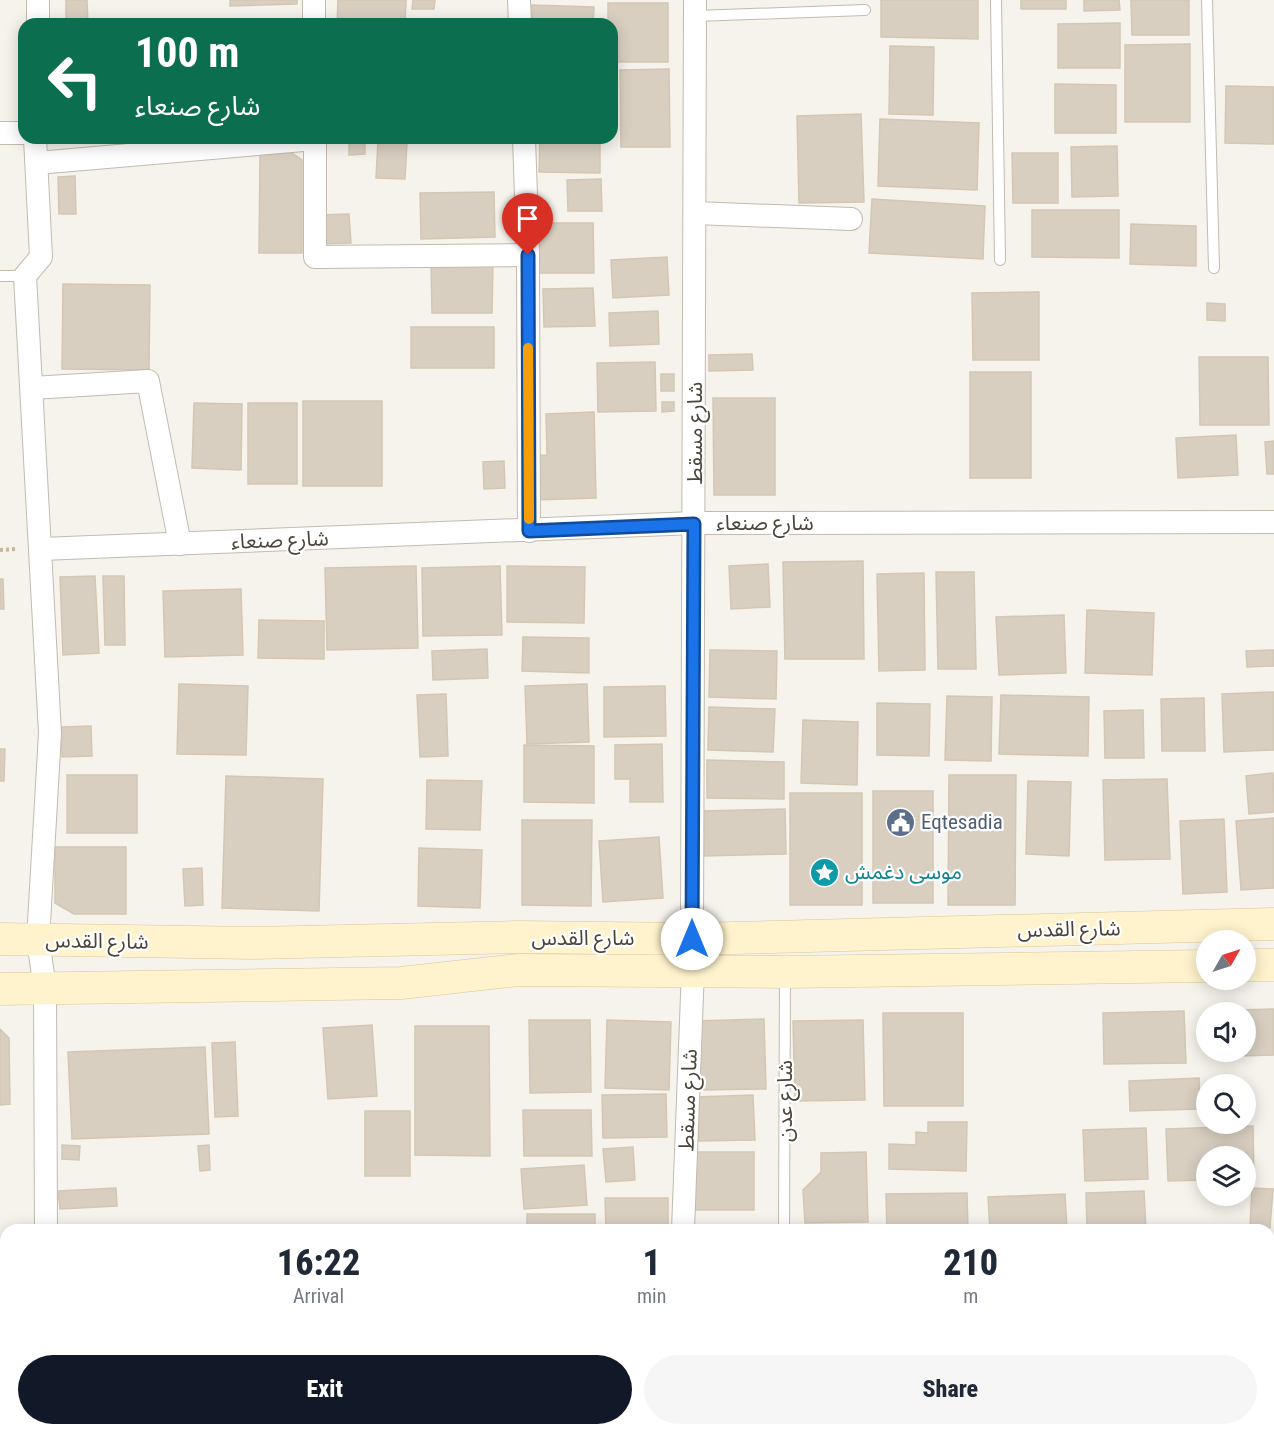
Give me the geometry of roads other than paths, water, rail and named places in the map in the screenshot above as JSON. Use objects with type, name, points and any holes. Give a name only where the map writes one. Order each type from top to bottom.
[{"type":"main road","name":"شارع القدس","points":[[0,939],[254,943],[518,938],[692,939],[1274,924]]},
{"type":"main road","points":[[1256,965],[1274,965]]},
{"type":"main road","name":"شارع القدس","points":[[0,989],[401,983],[518,970],[693,969],[785,972],[1196,966]]},
{"type":"street","points":[[38,0],[38,18]]},
{"type":"street","points":[[314,0],[314,18]]},
{"type":"street","points":[[519,0],[520,18]]},
{"type":"street","name":"شارع مسقط","points":[[692,939],[695,8]]},
{"type":"street","points":[[0,133],[18,133]]},
{"type":"street","points":[[35,144],[41,257],[25,276],[50,733],[39,940],[45,989],[46,1224]]},
{"type":"street","points":[[37,163],[257,144]]},
{"type":"street","points":[[315,144],[315,257],[528,255]]},
{"type":"street","points":[[524,144],[528,255],[529,531]]},
{"type":"street","points":[[695,213],[851,219]]},
{"type":"street","points":[[32,387],[148,381],[180,544]]},
{"type":"street","name":"شارع صنعاء","points":[[41,549],[694,524],[1274,522]]},
{"type":"street","name":"شارع مسقط","points":[[683,1224],[693,969]]},
{"type":"lane","points":[[996,0],[1000,261]]},
{"type":"lane","points":[[1206,0],[1214,268]]},
{"type":"lane","points":[[695,8],[865,10]]},
{"type":"lane","points":[[0,276],[25,276]]},
{"type":"lane","name":"شارع عدن","points":[[784,1224],[785,972]]},
{"type":"place","name":"Eqtesadia","points":[[900,822]]},
{"type":"place","name":"موسى دغمش","points":[[824,872]]}]
